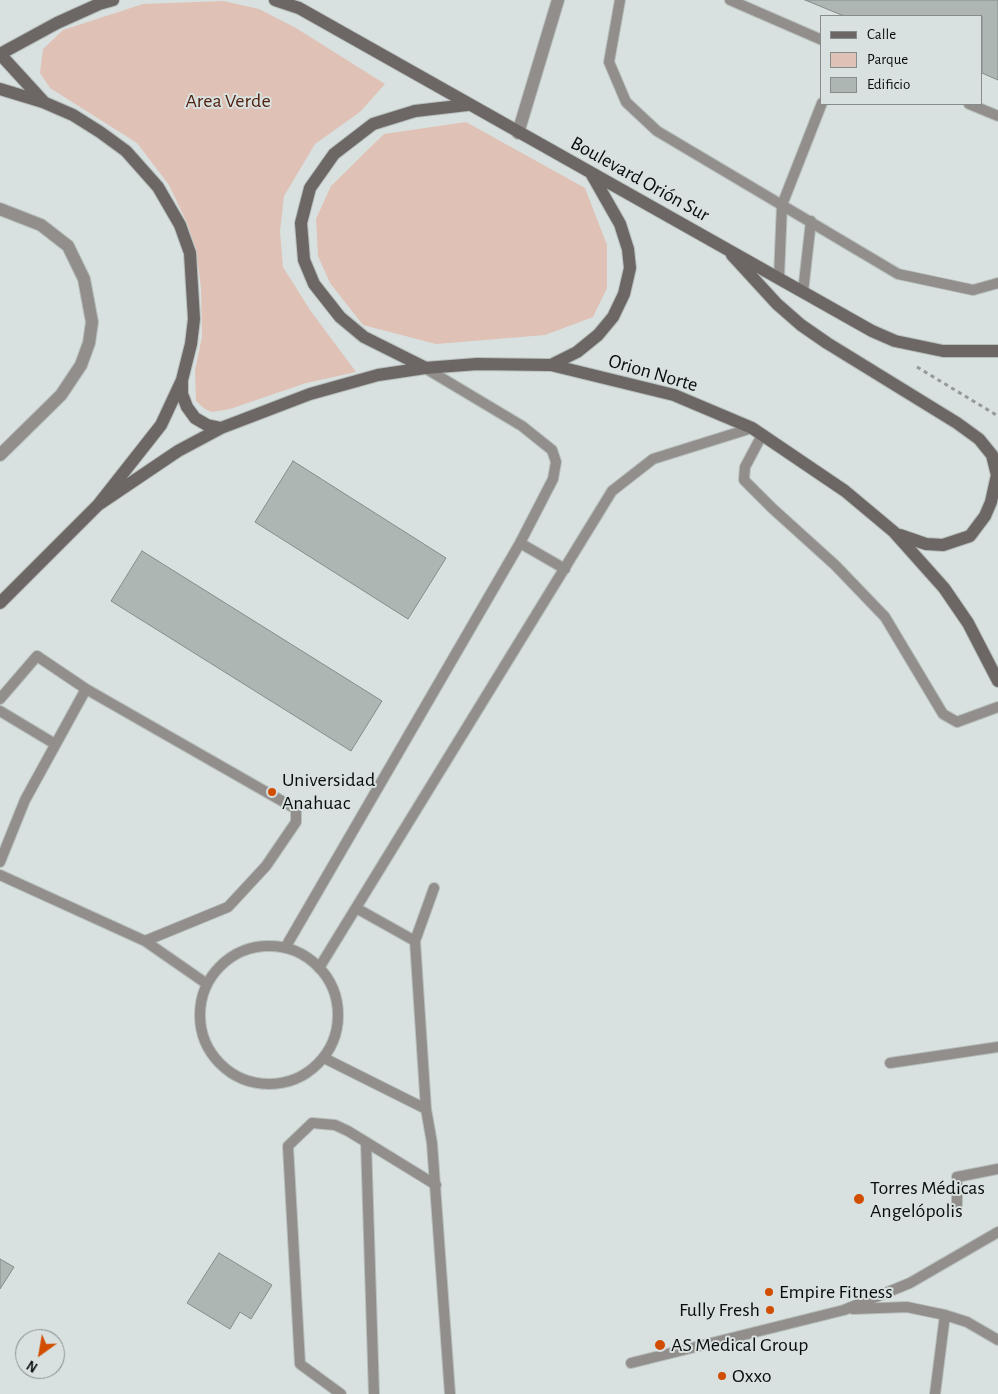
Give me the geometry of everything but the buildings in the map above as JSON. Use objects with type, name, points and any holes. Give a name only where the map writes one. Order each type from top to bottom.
[{"type":"street","points":[[43,102],[0,54],[57,23],[99,4],[113,0]]},
{"type":"street","name":"Boulevard Orión Sur","points":[[275,0],[299,4],[467,105],[726,247],[851,320],[895,341],[943,352],[998,351]]},
{"type":"street","points":[[518,133],[558,0]]},
{"type":"street","points":[[0,89],[43,102],[72,115],[100,132],[126,151],[158,187],[180,225],[190,253],[194,319],[191,344],[182,380],[161,424],[98,505],[0,603]]},
{"type":"street","points":[[425,368],[364,337],[340,317],[328,303],[314,284],[304,260],[301,223],[310,188],[334,154],[373,124],[415,111],[467,105]]},
{"type":"street","points":[[551,365],[577,352],[598,336],[613,317],[624,294],[630,268],[628,249],[620,224],[591,173]]},
{"type":"street","points":[[0,210],[41,225],[68,246],[84,278],[92,322],[89,343],[81,365],[61,395],[0,456]]},
{"type":"street","points":[[726,247],[771,298],[801,325],[957,423],[980,439],[992,455],[996,463],[997,475],[991,502],[985,516],[970,536],[943,545],[909,540],[894,532]]},
{"type":"street","name":"Orion Norte","points":[[98,505],[170,456],[221,428],[310,394],[378,375],[425,368],[477,364],[551,365],[674,395],[757,432],[845,491],[894,532],[944,588],[968,623],[998,681]]},
{"type":"street","points":[[182,380],[182,394],[187,407],[195,418],[207,425],[221,428]]},
{"type":"lane","points":[[620,0],[609,62],[626,102],[656,131],[898,274],[973,290],[998,283]]},
{"type":"lane","points":[[730,0],[820,39]]},
{"type":"lane","points":[[779,277],[782,205],[821,105]]},
{"type":"lane","points":[[971,105],[998,116]]},
{"type":"lane","points":[[803,292],[810,221]]},
{"type":"lane","points":[[285,948],[520,543],[553,478],[556,462],[552,450],[522,426],[425,368]]},
{"type":"lane","points":[[319,968],[612,491],[653,459],[757,432]]},
{"type":"lane","points":[[757,432],[745,467],[744,480],[835,565],[885,617],[942,714],[957,722],[998,707]]},
{"type":"lane","points":[[520,543],[565,570]]},
{"type":"lane","points":[[0,699],[37,656],[86,689],[296,809],[296,822],[266,866],[228,907],[145,941]]},
{"type":"lane","points":[[0,862],[25,800],[86,689]]},
{"type":"lane","points":[[0,711],[55,744]]},
{"type":"lane","points":[[0,875],[145,941],[208,984]]},
{"type":"lane","points":[[434,888],[415,942],[426,1109],[432,1143],[436,1185],[450,1394]]},
{"type":"lane","points":[[356,908],[415,942]]},
{"type":"lane","points":[[262,946],[285,948],[303,956],[319,968],[333,988],[338,1012],[335,1037],[324,1058],[307,1074],[286,1082],[264,1084],[242,1079],[223,1067],[209,1049],[201,1028],[200,1005],[208,984],[221,966],[240,952],[262,946]]},
{"type":"lane","points":[[890,1063],[998,1047]]},
{"type":"lane","points":[[324,1058],[426,1109]]},
{"type":"lane","points":[[341,1394],[300,1364],[288,1146],[312,1123],[336,1125],[436,1185]]},
{"type":"lane","points":[[366,1142],[374,1394]]},
{"type":"lane","points":[[957,1209],[956,1177],[998,1169]]},
{"type":"lane","points":[[631,1363],[844,1310],[910,1283],[998,1232]]},
{"type":"lane","points":[[844,1310],[907,1307],[967,1322],[998,1340]]},
{"type":"lane","points":[[934,1394],[945,1315]]},
{"type":"path","points":[[916,367],[998,416]]},
{"type":"green space","name":"Area Verde","points":[[223,1],[259,9],[296,28],[385,84],[360,112],[315,144],[284,196],[280,232],[283,267],[310,310],[356,372],[306,383],[230,409],[212,412],[196,401],[195,370],[202,337],[201,288],[196,249],[187,223],[169,185],[137,143],[50,88],[40,73],[43,49],[63,30],[143,4]]},
{"type":"green space","points":[[466,122],[585,188],[607,245],[607,288],[593,317],[545,335],[436,344],[363,325],[330,283],[318,256],[316,219],[331,186],[384,134]]},
{"type":"place","name":"Universidad Anahuac","points":[[272,792]]},
{"type":"place","name":"Torres Médicas Angelópolis","points":[[859,1199]]},
{"type":"place","name":"Empire Fitness","points":[[769,1292]]},
{"type":"place","name":"Fully Fresh","points":[[770,1310]]},
{"type":"place","name":"AS Medical Group","points":[[660,1345]]},
{"type":"place","name":"Oxxo","points":[[722,1376]]}]
